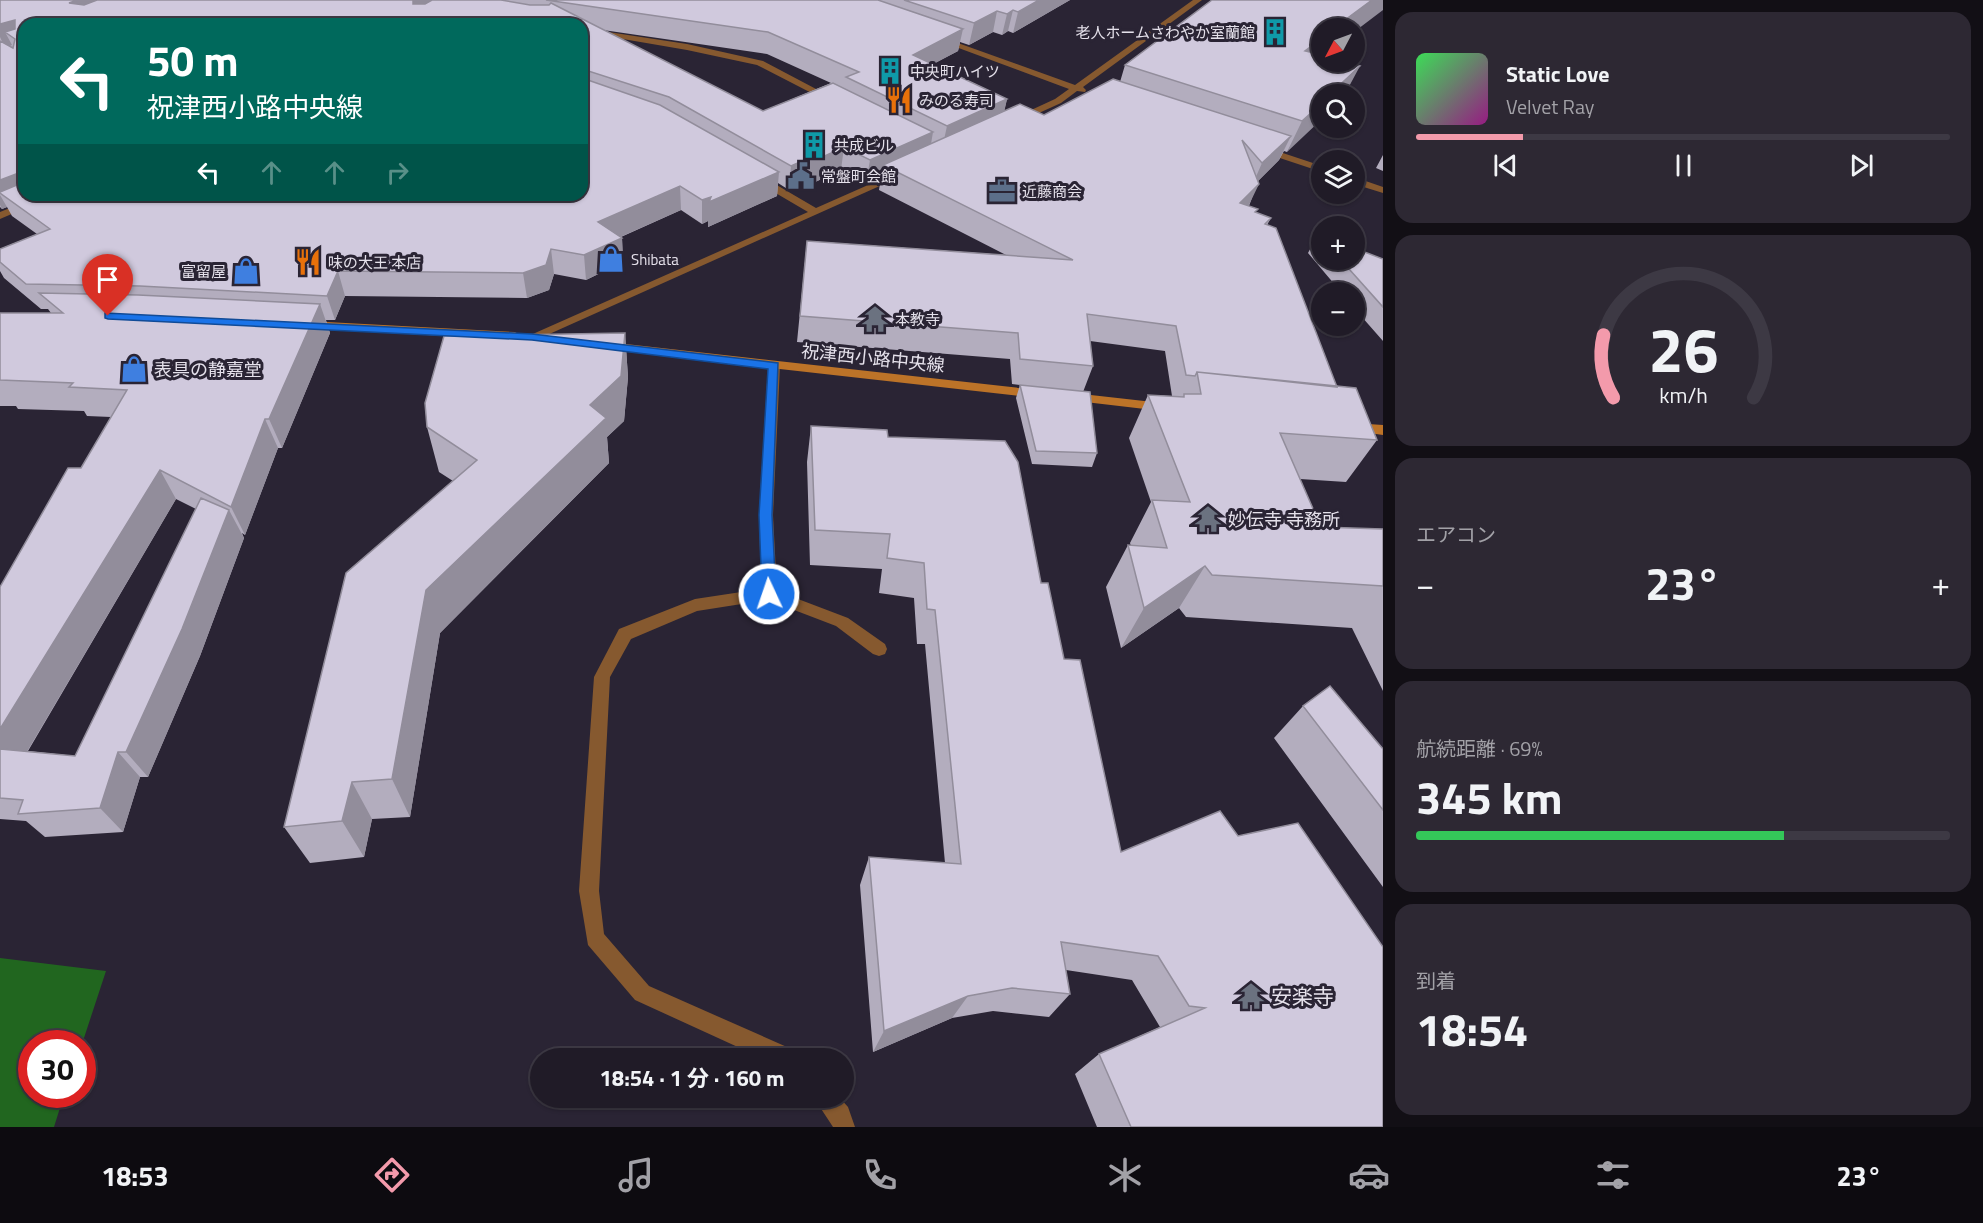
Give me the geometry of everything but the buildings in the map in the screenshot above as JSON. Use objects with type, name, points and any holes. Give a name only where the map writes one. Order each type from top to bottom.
[{"type":"main road","points":[[294,324],[555,340]]},
{"type":"main road","name":"祝津西小路中央線","points":[[590,344],[1172,408]]},
{"type":"main road","points":[[1336,425],[1383,430]]},
{"type":"street","points":[[1005,126],[1058,101],[1198,0]]},
{"type":"street","points":[[588,31],[687,47],[760,63],[835,102]]},
{"type":"street","points":[[928,35],[1094,94]]},
{"type":"street","points":[[1255,147],[1311,165]]},
{"type":"street","points":[[532,337],[910,170]]},
{"type":"street","points":[[746,171],[816,212]]},
{"type":"street","points":[[1365,184],[1383,190]]},
{"type":"street","points":[[0,216],[36,201]]},
{"type":"street","points":[[769,594],[766,515],[774,366]]},
{"type":"street","points":[[764,1048],[642,993],[596,938],[589,891],[602,677],[625,634],[695,605],[769,594],[842,622],[879,650]]},
{"type":"street","points":[[834,1108],[840,1115],[844,1127]]},
{"type":"green space","points":[[0,958],[106,971],[87,1030],[18,1030],[18,1108],[60,1108],[54,1127],[0,1127]]},
{"type":"place","name":"老人ホームさわやか室蘭館","points":[[1275,32]]},
{"type":"place","name":"中央町ハイツ","points":[[890,71]]},
{"type":"place","name":"みのる寿司","points":[[899,100]]},
{"type":"place","name":"共成ビル","points":[[814,145]]},
{"type":"place","name":"常盤町会館","points":[[801,176]]},
{"type":"place","name":"近藤商会","points":[[1002,191]]},
{"type":"place","name":"Shibata","points":[[611,259]]},
{"type":"place","name":"味の大王 本店","points":[[308,262]]},
{"type":"place","name":"富留屋","points":[[246,271]]},
{"type":"place","name":"本教寺","points":[[875,319]]},
{"type":"place","name":"表具の静嘉堂","points":[[134,369]]},
{"type":"place","name":"妙伝寺 寺務所","points":[[1208,519]]},
{"type":"place","name":"安楽寺","points":[[1251,996]]},
{"type":"route","points":[[108,316],[152,316],[532,337],[774,366],[766,515],[769,594]]}]
